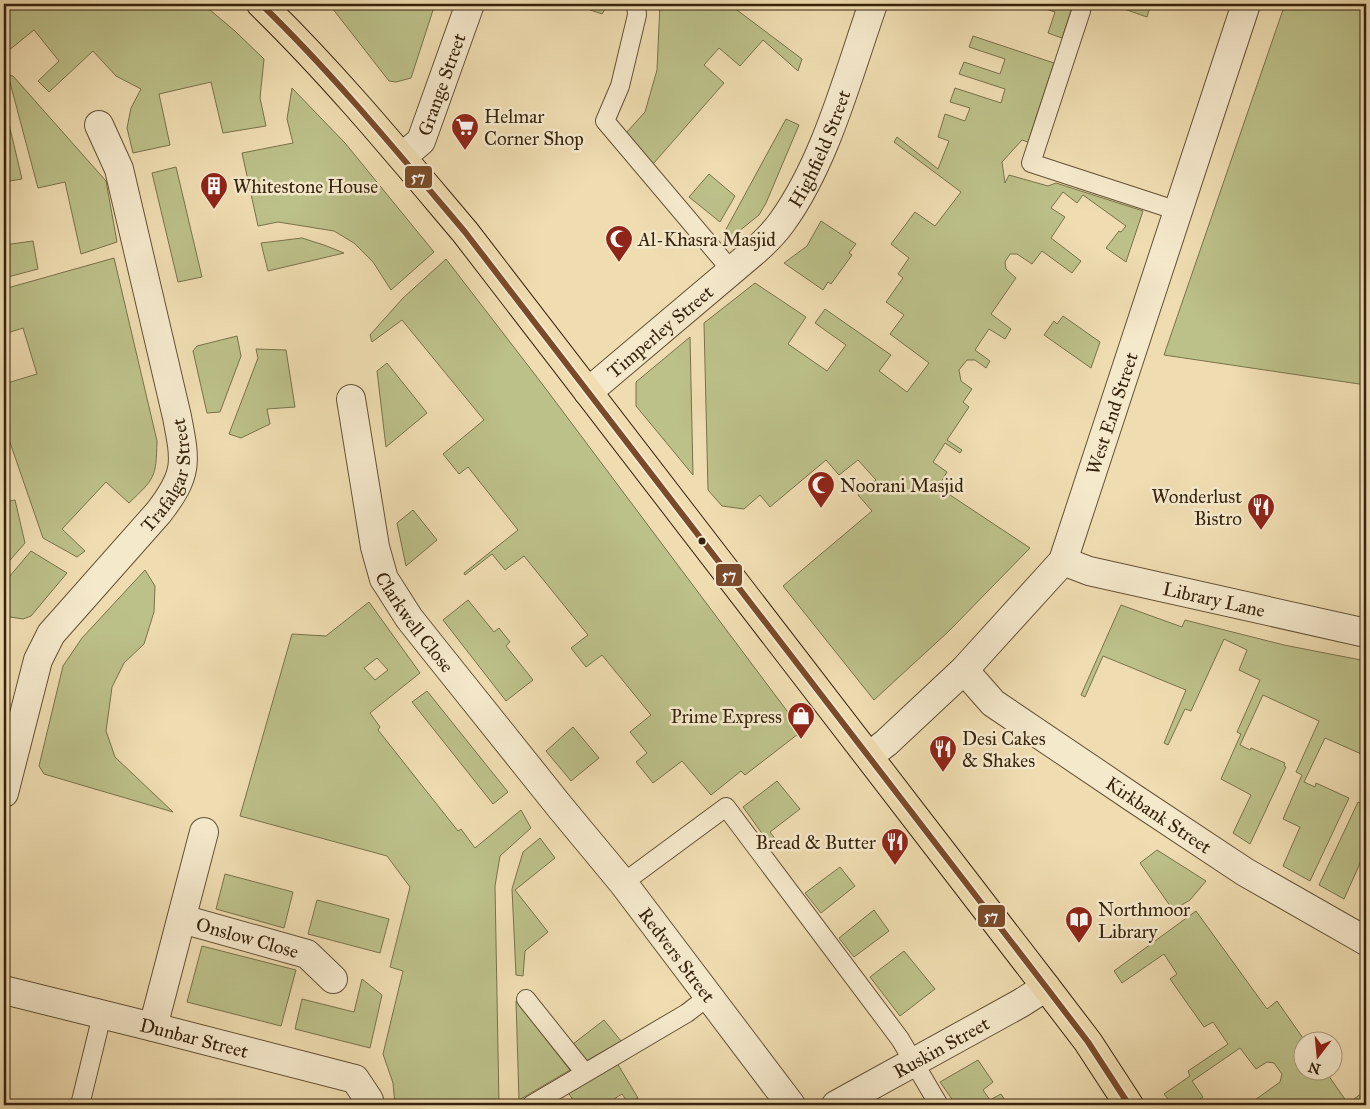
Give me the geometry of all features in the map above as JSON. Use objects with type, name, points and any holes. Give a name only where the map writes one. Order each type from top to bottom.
[{"type":"main road","points":[[261,4],[302,44],[402,157],[465,232],[1088,1042],[1129,1105]]},
{"type":"street","name":"Grange Street","points":[[402,157],[421,141],[470,4]]},
{"type":"street","name":"Highfield Street","points":[[731,270],[756,250],[781,224],[796,202],[833,119],[873,4]]},
{"type":"street","name":"West End Street","points":[[869,756],[886,743],[964,670],[1063,561],[1246,4]]},
{"type":"street","name":"Trafalgar Street","points":[[4,793],[38,660],[51,634],[159,512],[174,492],[183,470],[184,451],[179,426],[119,169],[99,125]]},
{"type":"street","name":"Timperley Street","points":[[588,392],[731,270]]},
{"type":"street","name":"Clarkwell Close","points":[[352,399],[375,547],[384,579],[409,618],[560,807]]},
{"type":"street","name":"Library Lane","points":[[1063,561],[1089,571],[1366,633]]},
{"type":"street","name":"Kirkbank Street","points":[[964,670],[994,703],[1135,800],[1245,872],[1366,941]]},
{"type":"street","name":"Redvers Street","points":[[560,807],[623,883],[791,1105]]},
{"type":"street","name":"Onslow Close","points":[[153,1027],[204,832]]},
{"type":"street","name":"Onslow Close","points":[[182,919],[307,954],[333,979]]},
{"type":"street","name":"Ruskin Street","points":[[836,1105],[1021,1003],[1046,987]]},
{"type":"street","name":"Dunbar Street","points":[[4,990],[355,1079],[369,1100],[369,1105]]},
{"type":"lane","points":[[636,4],[637,15],[620,86],[605,121],[731,270]]},
{"type":"lane","points":[[1082,4],[1031,163],[1178,211]]},
{"type":"lane","points":[[623,883],[726,807],[900,1038],[940,1105]]},
{"type":"lane","points":[[531,1105],[687,1013],[709,996]]},
{"type":"lane","points":[[526,999],[585,1073]]},
{"type":"lane","points":[[80,1105],[102,1015]]},
{"type":"green space","points":[[4,4],[203,4],[264,59],[260,98],[266,126],[223,133],[211,82],[159,94],[170,145],[133,153],[127,128],[131,108],[141,89],[116,76],[93,51],[49,92],[38,81],[59,61],[34,30],[8,51],[4,49]]},
{"type":"green space","points":[[329,4],[435,4],[411,78],[396,82],[389,81]]},
{"type":"green space","points":[[573,4],[605,4],[607,6],[602,14]]},
{"type":"green space","points":[[660,4],[729,4],[802,59],[798,71],[763,40],[740,66],[719,48],[704,65],[724,83],[653,164],[626,133],[645,112],[657,70]]},
{"type":"green space","points":[[1030,4],[1070,4],[1071,11],[1062,38],[1048,33],[1055,12]]},
{"type":"green space","points":[[1110,4],[1141,4],[1150,7],[1147,17]]},
{"type":"green space","points":[[1285,4],[1366,4],[1366,385],[1164,355]]},
{"type":"green space","points":[[973,36],[1054,63],[1028,142],[1022,140],[1002,162],[1005,183],[1009,175],[1048,186],[1056,183],[1143,211],[1126,262],[1106,248],[1119,231],[1121,232],[1126,226],[1083,195],[1077,203],[1063,192],[1051,208],[1065,217],[1051,238],[1081,261],[1072,273],[1042,251],[1032,264],[1017,254],[1010,254],[1005,262],[1006,269],[1016,278],[991,314],[1011,329],[1005,339],[989,329],[975,350],[990,361],[986,368],[975,360],[967,360],[959,370],[961,381],[972,389],[963,402],[969,407],[947,440],[962,450],[960,453],[945,443],[933,462],[947,472],[938,487],[1030,548],[949,631],[874,700],[783,586],[872,511],[858,495],[876,480],[858,460],[839,475],[826,460],[770,507],[760,495],[744,509],[722,506],[708,490],[704,323],[755,283],[806,317],[788,344],[827,371],[846,345],[815,323],[825,309],[891,355],[879,371],[907,392],[929,363],[890,334],[904,315],[886,302],[903,278],[898,274],[909,258],[891,244],[915,212],[935,226],[961,192],[894,142],[897,137],[938,169],[949,141],[938,137],[945,114],[965,121],[970,108],[950,102],[955,88],[1001,103],[1005,89],[959,74],[964,62],[1000,74],[1005,59],[969,47]]},
{"type":"green space","points":[[8,75],[13,76],[106,181],[117,242],[81,254],[65,182],[38,188]]},
{"type":"green space","points":[[292,88],[345,143],[434,252],[391,290],[373,262],[354,243],[334,231],[278,222],[258,226],[242,153],[293,143],[287,119]]},
{"type":"green space","points":[[4,103],[22,179],[4,182]]},
{"type":"green space","points":[[786,119],[799,125],[766,203],[759,215],[728,240],[724,233]]},
{"type":"green space","points":[[176,167],[202,277],[178,282],[152,173]]},
{"type":"green space","points":[[709,174],[735,196],[720,222],[689,197]]},
{"type":"green space","points":[[821,221],[856,244],[849,253],[852,255],[831,284],[828,282],[823,290],[784,263],[807,246]]},
{"type":"green space","points":[[302,238],[344,253],[268,271],[261,243]]},
{"type":"green space","points":[[33,241],[38,269],[4,278],[4,245]]},
{"type":"green space","points":[[114,258],[157,441],[156,463],[149,482],[129,503],[106,482],[62,529],[85,551],[77,557],[43,538],[4,425],[4,384],[37,374],[23,328],[4,334],[4,289]]},
{"type":"green space","points":[[446,259],[543,385],[802,731],[745,775],[741,771],[711,795],[682,761],[653,783],[636,762],[647,753],[630,732],[651,715],[602,655],[586,667],[571,648],[588,635],[524,556],[505,570],[492,554],[465,575],[464,573],[518,530],[468,467],[459,474],[443,454],[484,420],[402,320],[372,342],[370,335],[403,298]]},
{"type":"green space","points":[[1063,316],[1100,342],[1091,368],[1044,335],[1054,321],[1057,324]]},
{"type":"green space","points":[[237,336],[241,356],[220,412],[207,413],[193,351],[197,346]]},
{"type":"green space","points":[[690,337],[693,475],[636,406],[636,382]]},
{"type":"green space","points":[[256,349],[286,350],[295,407],[267,409],[270,424],[241,438],[229,434],[258,358]]},
{"type":"green space","points":[[387,363],[427,413],[386,447],[377,371]]},
{"type":"green space","points":[[15,500],[25,543],[4,567],[4,502]]},
{"type":"green space","points":[[413,510],[437,540],[406,566],[397,523]]},
{"type":"green space","points":[[31,551],[67,573],[31,616],[23,619],[4,616],[4,583]]},
{"type":"green space","points":[[145,570],[155,586],[154,612],[144,644],[124,663],[112,687],[106,731],[115,757],[173,812],[44,774],[39,766],[63,666],[82,638]]},
{"type":"green space","points":[[468,600],[494,632],[499,628],[510,642],[506,646],[533,680],[506,701],[443,620]]},
{"type":"green space","points":[[369,602],[420,673],[370,713],[380,727],[378,730],[458,831],[461,829],[475,848],[521,810],[531,828],[500,856],[495,886],[499,1105],[395,1105],[393,1083],[383,1054],[403,971],[390,967],[410,887],[387,856],[240,816],[292,634],[326,636]],"holes":[[[377,658],[388,670],[375,680],[364,668]]]},
{"type":"green space","points":[[1121,605],[1182,627],[1185,620],[1284,645],[1366,661],[1366,756],[1325,738],[1304,782],[1315,787],[1316,783],[1349,798],[1310,881],[1283,866],[1300,827],[1283,819],[1302,775],[1296,772],[1319,721],[1263,695],[1240,745],[1285,763],[1284,766],[1286,767],[1250,844],[1233,833],[1251,795],[1221,779],[1241,734],[1237,732],[1260,680],[1239,670],[1247,650],[1224,639],[1191,711],[1185,709],[1168,745],[1164,743],[1186,690],[1103,656],[1085,697],[1081,695]]},
{"type":"green space","points":[[427,691],[508,792],[493,804],[412,702]]},
{"type":"green space","points":[[573,727],[599,758],[571,781],[546,751]]},
{"type":"green space","points":[[777,781],[800,809],[770,832],[780,845],[774,850],[743,807]]},
{"type":"green space","points":[[1358,802],[1366,806],[1366,850],[1344,899],[1319,885]]},
{"type":"green space","points":[[540,838],[555,858],[515,890],[548,932],[525,951],[523,976],[516,975],[512,889],[523,852]]},
{"type":"green space","points":[[1157,850],[1206,881],[1190,900],[1173,910],[1140,863]]},
{"type":"green space","points":[[840,867],[855,886],[821,913],[805,893]]},
{"type":"green space","points":[[225,874],[293,892],[284,928],[216,909]]},
{"type":"green space","points":[[317,900],[389,919],[380,953],[308,934]]},
{"type":"green space","points":[[874,910],[889,931],[854,957],[839,938]]},
{"type":"green space","points":[[1196,911],[1267,1009],[1277,1001],[1299,1032],[1292,1032],[1292,1082],[1333,1082],[1349,1105],[1272,1105],[1270,1103],[1267,1105],[1248,1105],[1280,1082],[1282,1074],[1274,1063],[1267,1062],[1256,1069],[1240,1048],[1192,1081],[1203,1097],[1200,1099],[1204,1105],[1173,1105],[1164,1094],[1190,1076],[1188,1071],[1228,1044],[1213,1022],[1204,1027],[1170,979],[1177,974],[1164,954],[1122,983],[1114,971]]},
{"type":"green space","points":[[202,946],[296,970],[281,1026],[187,1002]]},
{"type":"green space","points":[[904,951],[935,989],[900,1016],[870,977]]},
{"type":"green space","points":[[362,979],[382,995],[370,1048],[295,1029],[302,999],[354,1012]]},
{"type":"green space","points":[[516,1001],[570,1070],[519,1100]]},
{"type":"green space","points":[[604,1020],[621,1041],[586,1061],[573,1044]]},
{"type":"green space","points":[[978,1060],[993,1082],[983,1090],[990,1100],[1001,1094],[1008,1105],[956,1105],[940,1082]]},
{"type":"green space","points":[[617,1063],[638,1098],[628,1103],[622,1094],[609,1102],[610,1105],[576,1105],[568,1092]]},
{"type":"green space","points":[[1366,1090],[1366,1105],[1358,1105],[1354,1099]]},
{"type":"transit line","name":"57","points":[[261,4],[340,87],[465,232],[1088,1042],[1129,1105]]},
{"type":"place","name":"Helmar Corner Shop","points":[[465,151]]},
{"type":"place","name":"Whitestone House","points":[[214,210]]},
{"type":"place","name":"Al-Khasra Masjid","points":[[619,263]]},
{"type":"place","name":"Noorani Masjid","points":[[821,509]]},
{"type":"place","name":"Wonderlust Bistro","points":[[1261,531]]},
{"type":"place","name":"Prime Express","points":[[801,740]]},
{"type":"place","name":"Desi Cakes & Shakes","points":[[943,773]]},
{"type":"place","name":"Bread & Butter","points":[[895,866]]},
{"type":"place","name":"Northmoor Library","points":[[1079,944]]}]
